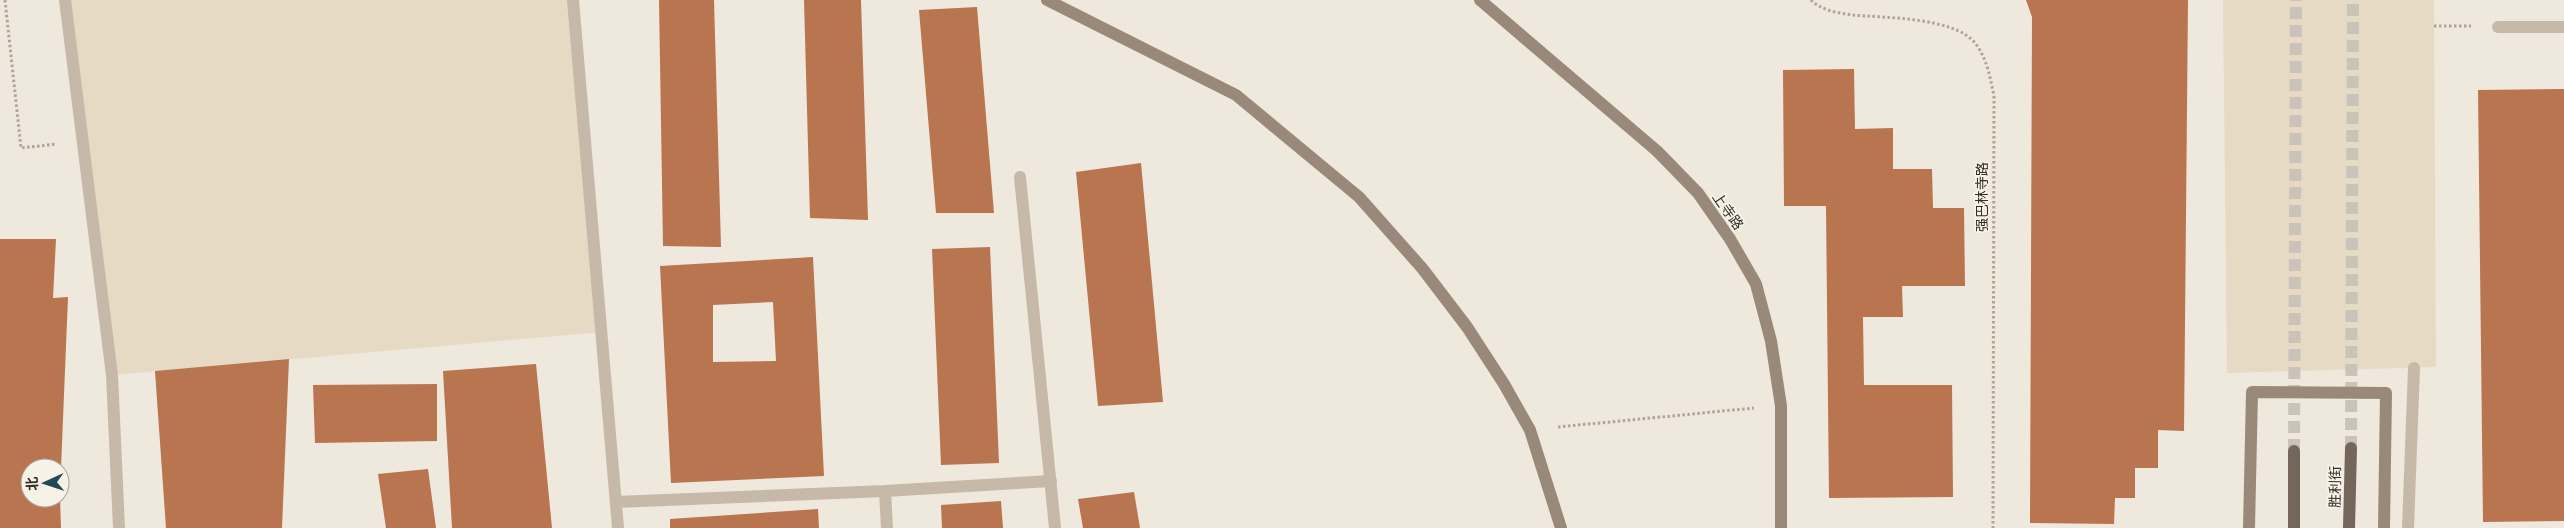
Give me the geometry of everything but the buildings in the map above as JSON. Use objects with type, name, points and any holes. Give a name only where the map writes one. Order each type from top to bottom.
[{"type":"main road","name":"胜利街","points":[[2349,528],[2351,448]]},
{"type":"main road","points":[[2294,451],[2294,528]]},
{"type":"street","points":[[65,0],[112,375],[119,528]]},
{"type":"street","points":[[573,0],[618,528]]},
{"type":"street","points":[[1047,0],[1236,95],[1359,197],[1422,268],[1467,327],[1530,430],[1561,528]]},
{"type":"street","name":"上寺路","points":[[1480,0],[1656,151],[1698,193],[1730,239],[1756,284],[1771,341],[1782,406],[1781,528]]},
{"type":"street","points":[[2498,27],[2564,27]]},
{"type":"street","points":[[1020,176],[1055,528]]},
{"type":"street","points":[[2408,528],[2414,368]]},
{"type":"street","points":[[2249,528],[2252,392],[2262,392],[2386,393],[2384,528]]},
{"type":"street","points":[[616,502],[884,491],[1051,481]]},
{"type":"street","points":[[884,491],[887,528]]},
{"type":"path","points":[[5,0],[21,148],[82,141]]},
{"type":"path","name":"强巴林寺路","points":[[1811,0],[1835,13],[1919,21],[1954,29],[1974,42],[1987,65],[1994,96],[1993,528]]},
{"type":"path","points":[[2434,26],[2498,27]]},
{"type":"path","points":[[1530,430],[1782,406]]},
{"type":"shaded area","points":[[65,0],[573,0],[602,332],[112,375]]},
{"type":"shaded area","points":[[2223,0],[2434,0],[2436,367],[2227,373]]},
{"type":"tunnel","points":[[2294,451],[2296,0]]},
{"type":"tunnel","points":[[2351,448],[2353,0]]}]
